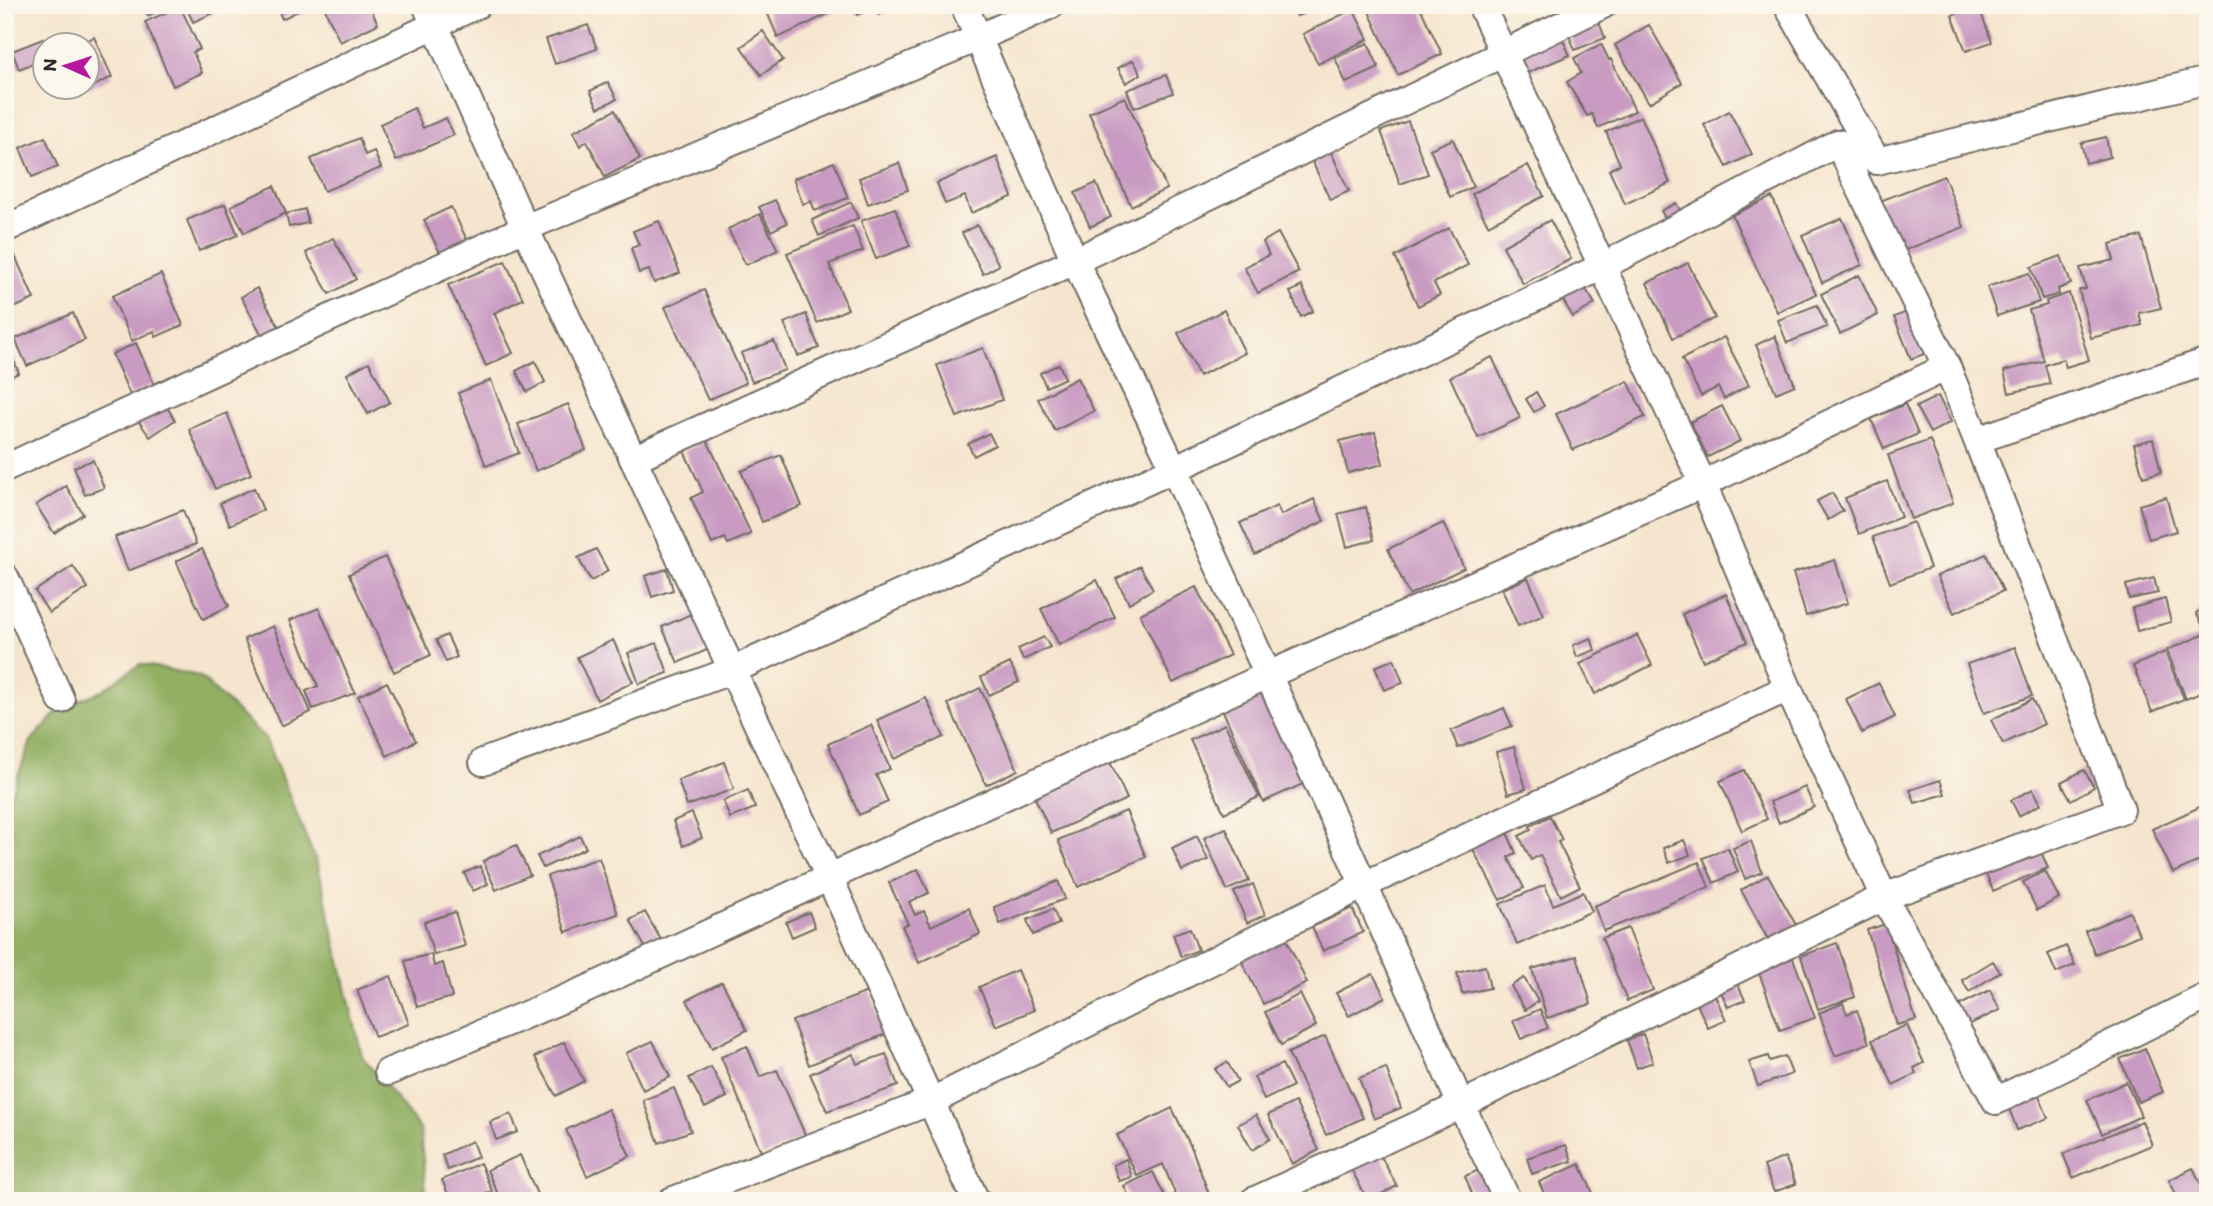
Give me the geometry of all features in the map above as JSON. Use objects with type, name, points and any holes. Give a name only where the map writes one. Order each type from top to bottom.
[{"type":"street","points":[[5,229],[431,15],[477,5]]},
{"type":"street","points":[[964,5],[1075,261],[1174,468],[1461,1105],[1508,1201]]},
{"type":"street","points":[[5,468],[525,228],[1051,5]]},
{"type":"street","points":[[1481,5],[1703,484],[1788,688],[1884,897],[1996,1101],[2208,996]]},
{"type":"street","points":[[633,459],[1075,261],[1603,5]]},
{"type":"street","points":[[1787,5],[1877,161]]},
{"type":"street","points":[[431,15],[525,228],[830,877],[976,1201]]},
{"type":"street","points":[[1838,143],[1877,161],[2208,80]]},
{"type":"street","points":[[483,762],[733,670],[1174,468],[1601,267],[1838,143]]},
{"type":"street","points":[[1253,1201],[1461,1105],[1884,897],[2121,810],[1947,368],[1838,143]]},
{"type":"street","points":[[1977,440],[2208,361]]},
{"type":"street","points":[[388,1072],[585,990],[1268,676],[1703,484],[1947,368]]},
{"type":"street","points":[[5,577],[61,700]]},
{"type":"street","points":[[671,1201],[932,1101],[1364,885],[1788,688]]},
{"type":"green space","points":[[140,664],[199,676],[265,738],[318,866],[362,1056],[420,1129],[427,1201],[5,1201],[5,811],[31,741],[61,708],[101,691]]},
{"type":"building","points":[[143,5],[173,5],[148,16]]},
{"type":"building","points":[[195,5],[219,5],[221,10],[193,22],[187,9]]},
{"type":"building","points":[[276,5],[310,5],[282,19]]},
{"type":"building","points":[[323,5],[369,5],[378,24],[340,42]]},
{"type":"building","points":[[764,5],[847,5],[778,38]]},
{"type":"building","points":[[853,5],[901,5],[879,15],[876,7],[857,15]]},
{"type":"building","points":[[1293,5],[1319,5],[1320,8],[1297,16]]},
{"type":"building","points":[[1366,5],[1419,5],[1442,54],[1398,75]]},
{"type":"building","points":[[1978,5],[1992,42],[1966,51],[1952,15]]},
{"type":"building","points":[[180,6],[200,49],[193,52],[202,73],[173,86],[145,22]]},
{"type":"building","points":[[1353,9],[1368,39],[1318,64],[1303,34]]},
{"type":"building","points":[[1597,17],[1605,38],[1575,50],[1567,30]]},
{"type":"building","points":[[588,25],[597,49],[555,64],[546,39]]},
{"type":"building","points":[[1649,25],[1682,83],[1649,103],[1615,45]]},
{"type":"building","points":[[763,31],[783,60],[761,75],[741,47]]},
{"type":"building","points":[[1561,36],[1570,55],[1527,73],[1519,54]]},
{"type":"building","points":[[32,43],[32,64],[19,69],[12,51]]},
{"type":"building","points":[[1368,43],[1379,68],[1346,83],[1335,58]]},
{"type":"building","points":[[1601,44],[1609,60],[1611,59],[1635,111],[1598,128],[1592,114],[1587,116],[1567,82],[1581,73],[1574,58]]},
{"type":"building","points":[[102,55],[112,77],[102,82]]},
{"type":"building","points":[[1133,60],[1141,74],[1126,83],[1118,68]]},
{"type":"building","points":[[1166,75],[1173,93],[1134,108],[1127,90]]},
{"type":"building","points":[[608,82],[617,99],[598,108],[590,91]]},
{"type":"building","points":[[1125,97],[1167,189],[1131,206],[1089,113]]},
{"type":"building","points":[[414,108],[423,128],[446,118],[454,135],[396,161],[380,124]]},
{"type":"building","points":[[615,110],[640,159],[605,177],[587,141],[580,146],[573,132]]},
{"type":"building","points":[[1729,111],[1752,154],[1727,167],[1704,125]]},
{"type":"building","points":[[1641,116],[1670,183],[1625,204],[1609,170],[1620,164],[1606,132]]},
{"type":"building","points":[[1408,121],[1428,174],[1400,184],[1381,131]]},
{"type":"building","points":[[45,137],[58,167],[32,177],[20,148]]},
{"type":"building","points":[[2106,137],[2110,157],[2086,163],[2081,143]]},
{"type":"building","points":[[359,138],[365,155],[374,151],[381,168],[324,191],[311,159]]},
{"type":"building","points":[[1453,139],[1473,187],[1450,197],[1430,149]]},
{"type":"building","points":[[1330,150],[1349,191],[1330,200],[1311,159]]},
{"type":"building","points":[[997,157],[1012,197],[971,213],[965,196],[945,204],[937,183]]},
{"type":"building","points":[[834,162],[848,198],[815,211],[811,201],[803,204],[793,179]]},
{"type":"building","points":[[899,163],[908,190],[868,204],[859,178]]},
{"type":"building","points":[[1528,165],[1544,196],[1488,225],[1472,194]]},
{"type":"building","points":[[1944,176],[1964,227],[1895,254],[1875,203]]},
{"type":"building","points":[[1096,183],[1111,217],[1090,227],[1075,193]]},
{"type":"building","points":[[274,186],[286,213],[244,233],[231,206]]},
{"type":"building","points":[[1772,197],[1816,294],[1777,312],[1732,215]]},
{"type":"building","points":[[775,200],[787,223],[771,231],[759,207]]},
{"type":"building","points":[[851,202],[858,218],[819,236],[812,220]]},
{"type":"building","points":[[1676,203],[1685,219],[1670,227],[1661,211]]},
{"type":"building","points":[[225,204],[238,235],[199,251],[187,220]]},
{"type":"building","points":[[451,207],[468,242],[441,255],[424,220]]},
{"type":"building","points":[[895,208],[910,246],[876,259],[861,221]]},
{"type":"building","points":[[305,209],[308,223],[289,227],[286,214]]},
{"type":"building","points":[[760,214],[778,250],[746,265],[728,229]]},
{"type":"building","points":[[1842,218],[1862,265],[1822,283],[1802,235]]},
{"type":"building","points":[[1550,220],[1571,259],[1523,284],[1503,246]]},
{"type":"building","points":[[659,221],[680,273],[654,283],[649,270],[639,273],[631,248],[639,245],[633,231]]},
{"type":"building","points":[[977,225],[999,265],[983,274],[962,233]]},
{"type":"building","points":[[853,226],[863,251],[829,264],[848,309],[817,323],[787,253]]},
{"type":"building","points":[[1449,228],[1468,265],[1434,283],[1440,295],[1418,306],[1395,257]]},
{"type":"building","points":[[5,233],[34,299],[5,312]]},
{"type":"building","points":[[1278,233],[1299,272],[1258,293],[1244,267],[1269,255],[1263,242]]},
{"type":"building","points":[[2141,236],[2161,308],[2139,313],[2142,325],[2091,338],[2079,290],[2086,289],[2080,268],[2114,260],[2110,244]]},
{"type":"building","points":[[333,238],[356,279],[329,294],[306,253]]},
{"type":"building","points":[[2061,256],[2071,284],[2058,289],[2059,294],[2042,299],[2031,267]]},
{"type":"building","points":[[505,261],[523,299],[494,313],[513,353],[486,366],[448,285]]},
{"type":"building","points":[[1688,263],[1715,318],[1673,338],[1647,283]]},
{"type":"building","points":[[2029,273],[2039,302],[1997,316],[1987,287]]},
{"type":"building","points":[[161,274],[183,325],[156,337],[154,331],[132,341],[112,296]]},
{"type":"building","points":[[1859,275],[1878,315],[1840,334],[1821,294]]},
{"type":"building","points":[[1582,283],[1595,304],[1573,317],[1561,297]]},
{"type":"building","points":[[1302,286],[1313,311],[1301,317],[1290,292]]},
{"type":"building","points":[[257,288],[279,327],[263,337],[241,297]]},
{"type":"building","points":[[704,290],[746,383],[708,400],[665,307]]},
{"type":"building","points":[[2069,293],[2089,360],[2066,367],[2063,359],[2045,365],[2050,384],[2009,393],[2004,371],[2044,361],[2029,310],[2047,305],[2046,301]]},
{"type":"building","points":[[1817,305],[1827,327],[1787,343],[1778,320]]},
{"type":"building","points":[[1915,309],[1932,351],[1911,359],[1894,317]]},
{"type":"building","points":[[1224,310],[1245,353],[1199,376],[1178,333]]},
{"type":"building","points":[[73,313],[85,340],[27,366],[15,339]]},
{"type":"building","points":[[806,314],[819,348],[798,356],[784,323]]},
{"type":"building","points":[[1775,336],[1795,385],[1776,393],[1756,345]]},
{"type":"building","points":[[1724,337],[1749,385],[1724,399],[1718,387],[1701,396],[1682,359]]},
{"type":"building","points":[[774,341],[785,370],[752,382],[741,353]]},
{"type":"building","points":[[136,343],[154,384],[130,395],[112,354]]},
{"type":"building","points":[[8,347],[19,373],[5,379],[5,348]]},
{"type":"building","points":[[983,348],[1002,400],[957,417],[937,365]]},
{"type":"building","points":[[1492,357],[1520,418],[1478,438],[1450,377]]},
{"type":"building","points":[[535,361],[545,382],[527,392],[516,371]]},
{"type":"building","points":[[369,362],[390,402],[368,414],[347,374]]},
{"type":"building","points":[[1059,364],[1065,378],[1046,387],[1040,373]]},
{"type":"building","points":[[1077,378],[1094,411],[1055,431],[1038,399]]},
{"type":"building","points":[[491,380],[519,453],[486,466],[458,393]]},
{"type":"building","points":[[1628,381],[1645,417],[1573,450],[1556,414]]},
{"type":"building","points":[[1536,392],[1544,406],[1534,412],[1526,399]]},
{"type":"building","points":[[1938,396],[1951,422],[1930,433],[1916,407]]},
{"type":"building","points":[[163,401],[175,420],[150,437],[137,419]]},
{"type":"building","points":[[568,404],[586,450],[536,471],[518,424]]},
{"type":"building","points":[[1905,404],[1918,434],[1884,449],[1871,419]]},
{"type":"building","points":[[1722,406],[1740,441],[1708,457],[1690,422]]},
{"type":"building","points":[[227,413],[251,474],[215,489],[189,429]]},
{"type":"building","points":[[1375,432],[1383,464],[1348,473],[1340,441]]},
{"type":"building","points":[[989,433],[995,445],[974,456],[968,444]]},
{"type":"building","points":[[2153,439],[2161,472],[2143,477],[2134,444]]},
{"type":"building","points":[[707,440],[751,534],[728,544],[725,538],[712,544],[691,498],[703,492],[684,451]]},
{"type":"building","points":[[1930,440],[1953,503],[1911,519],[1888,455]]},
{"type":"building","points":[[781,455],[802,506],[762,522],[741,471]]},
{"type":"building","points":[[93,460],[104,488],[85,495],[74,467]]},
{"type":"building","points":[[1887,481],[1901,517],[1859,534],[1845,498]]},
{"type":"building","points":[[66,486],[83,514],[54,533],[36,505]]},
{"type":"building","points":[[254,488],[263,510],[230,525],[220,503]]},
{"type":"building","points":[[1832,493],[1843,511],[1828,520],[1817,501]]},
{"type":"building","points":[[2166,497],[2176,531],[2149,539],[2139,505]]},
{"type":"building","points":[[1314,499],[1324,521],[1255,555],[1240,523],[1277,506],[1281,515]]},
{"type":"building","points":[[1366,507],[1374,540],[1347,547],[1338,514]]},
{"type":"building","points":[[183,510],[196,544],[128,571],[115,537]]},
{"type":"building","points":[[1913,522],[1930,568],[1890,583],[1873,537]]},
{"type":"building","points":[[1443,523],[1464,568],[1409,595],[1388,549]]},
{"type":"building","points":[[202,549],[229,606],[203,619],[176,561]]},
{"type":"building","points":[[596,549],[608,571],[591,581],[578,558]]},
{"type":"building","points":[[1986,554],[2003,591],[1954,613],[1937,576]]},
{"type":"building","points":[[385,557],[431,655],[394,672],[349,574]]},
{"type":"building","points":[[1835,560],[1848,603],[1806,616],[1793,573]]},
{"type":"building","points":[[73,566],[88,588],[49,613],[35,591]]},
{"type":"building","points":[[1140,566],[1153,589],[1129,603],[1116,579]]},
{"type":"building","points":[[667,569],[673,590],[652,597],[645,576]]},
{"type":"building","points":[[1528,578],[1544,615],[1518,626],[1502,589]]},
{"type":"building","points":[[2154,578],[2158,593],[2129,599],[2126,585]]},
{"type":"building","points":[[1097,580],[1115,617],[1059,645],[1041,609]]},
{"type":"building","points":[[1196,587],[1230,655],[1173,683],[1140,614]]},
{"type":"building","points":[[1726,594],[1747,642],[1703,661],[1682,614]]},
{"type":"building","points":[[2165,599],[2171,622],[2137,631],[2132,608]]},
{"type":"building","points":[[2208,606],[2208,635],[2196,613]]},
{"type":"building","points":[[319,608],[355,693],[313,709],[306,691],[318,686],[290,620]]},
{"type":"building","points":[[693,613],[709,649],[678,663],[662,627]]},
{"type":"building","points":[[273,626],[311,712],[281,726],[244,639]]},
{"type":"building","points":[[2205,634],[2208,640],[2208,690],[2186,699],[2167,650]]},
{"type":"building","points":[[447,635],[457,657],[446,662],[436,640]]},
{"type":"building","points":[[1637,635],[1652,665],[1595,694],[1580,664]]},
{"type":"building","points":[[1044,637],[1050,647],[1023,660],[1018,649]]},
{"type":"building","points":[[1591,638],[1595,650],[1577,657],[1573,645]]},
{"type":"building","points":[[613,640],[633,682],[597,700],[577,657]]},
{"type":"building","points":[[657,643],[668,673],[639,684],[628,653]]},
{"type":"building","points":[[2015,647],[2032,696],[1984,713],[1967,664]]},
{"type":"building","points":[[2165,652],[2184,699],[2152,712],[2133,666]]},
{"type":"building","points":[[1394,659],[1403,683],[1384,690],[1375,667]]},
{"type":"building","points":[[1010,663],[1019,682],[989,695],[981,677]]},
{"type":"building","points":[[387,682],[416,741],[387,756],[358,696]]},
{"type":"building","points":[[1879,683],[1895,717],[1862,733],[1846,699]]},
{"type":"building","points":[[1261,685],[1305,783],[1263,802],[1220,704]]},
{"type":"building","points":[[980,688],[1018,770],[986,785],[948,704]]},
{"type":"building","points":[[926,698],[944,737],[894,759],[877,720]]},
{"type":"building","points":[[2032,699],[2044,724],[2003,744],[1991,720]]},
{"type":"building","points":[[1504,708],[1512,726],[1458,748],[1451,731]]},
{"type":"building","points":[[1225,724],[1259,797],[1224,813],[1190,740]]},
{"type":"building","points":[[871,725],[890,769],[876,775],[888,802],[859,815],[828,744]]},
{"type":"building","points":[[1514,747],[1526,789],[1508,794],[1496,752]]},
{"type":"building","points":[[1106,753],[1127,799],[1051,833],[1030,787]]},
{"type":"building","points":[[724,762],[734,789],[687,806],[678,780]]},
{"type":"building","points":[[1744,770],[1767,819],[1742,831],[1720,781]]},
{"type":"building","points":[[2084,770],[2094,787],[2071,800],[2061,782]]},
{"type":"building","points":[[1940,780],[1945,794],[1915,803],[1910,790]]},
{"type":"building","points":[[1805,787],[1814,807],[1779,823],[1770,802]]},
{"type":"building","points":[[2033,789],[2041,804],[2019,816],[2011,800]]},
{"type":"building","points":[[748,790],[755,808],[730,818],[723,801]]},
{"type":"building","points":[[2206,804],[2208,857],[2173,873],[2152,829]]},
{"type":"building","points":[[1126,811],[1146,857],[1078,887],[1058,840]]},
{"type":"building","points":[[692,813],[702,838],[683,846],[673,821]]},
{"type":"building","points":[[1550,816],[1562,840],[1558,842],[1580,886],[1561,896],[1540,855],[1531,860],[1519,836],[1531,830],[1530,826]]},
{"type":"building","points":[[1226,828],[1249,881],[1227,890],[1204,838]]},
{"type":"building","points":[[1505,828],[1516,853],[1508,857],[1524,888],[1500,900],[1470,844]]},
{"type":"building","points":[[580,836],[586,848],[543,868],[537,856]]},
{"type":"building","points":[[1197,836],[1208,860],[1182,871],[1172,848]]},
{"type":"building","points":[[1684,840],[1690,855],[1669,863],[1663,848]]},
{"type":"building","points":[[1751,841],[1762,872],[1745,879],[1733,848]]},
{"type":"building","points":[[516,845],[530,875],[496,890],[483,861]]},
{"type":"building","points":[[2038,845],[2048,868],[1993,891],[1984,869]]},
{"type":"building","points":[[1728,848],[1738,872],[1714,883],[1703,858]]},
{"type":"building","points":[[599,858],[618,914],[566,932],[547,876]]},
{"type":"building","points":[[1699,862],[1709,887],[1604,931],[1594,906]]},
{"type":"building","points":[[480,866],[488,884],[473,891],[464,873]]},
{"type":"building","points":[[918,869],[929,893],[909,902],[915,915],[924,911],[931,926],[969,908],[980,934],[919,963],[902,926],[908,924],[889,883]]},
{"type":"building","points":[[2045,871],[2059,898],[2037,910],[2023,882]]},
{"type":"building","points":[[1768,875],[1797,927],[1770,943],[1741,890]]},
{"type":"building","points":[[1058,881],[1065,899],[1000,924],[994,907]]},
{"type":"building","points":[[1253,884],[1265,915],[1247,923],[1234,892]]},
{"type":"building","points":[[1545,885],[1553,905],[1583,892],[1592,911],[1517,945],[1500,904]]},
{"type":"building","points":[[1352,908],[1363,932],[1323,951],[1312,927]]},
{"type":"building","points":[[1053,909],[1059,924],[1033,935],[1027,920]]},
{"type":"building","points":[[455,912],[465,946],[434,955],[424,922]]},
{"type":"building","points":[[645,912],[661,940],[646,949],[630,920]]},
{"type":"building","points":[[809,912],[815,927],[792,937],[786,922]]},
{"type":"building","points":[[2130,912],[2139,935],[2095,954],[2085,931]]},
{"type":"building","points":[[1886,924],[1916,1020],[1897,1025],[1867,930]]},
{"type":"building","points":[[1190,928],[1198,950],[1181,957],[1173,934]]},
{"type":"building","points":[[1628,928],[1653,990],[1627,1001],[1602,938]]},
{"type":"building","points":[[1285,936],[1307,983],[1263,1004],[1240,958]]},
{"type":"building","points":[[1837,943],[1855,997],[1818,1009],[1801,956]]},
{"type":"building","points":[[2066,946],[2075,965],[2056,973],[2048,954]]},
{"type":"building","points":[[431,954],[434,966],[443,963],[452,997],[417,1007],[405,961]]},
{"type":"building","points":[[1577,956],[1591,1004],[1547,1018],[1532,969]]},
{"type":"building","points":[[1793,958],[1815,1018],[1780,1030],[1758,970]]},
{"type":"building","points":[[1993,961],[2000,972],[1969,992],[1962,980]]},
{"type":"building","points":[[1485,966],[1490,988],[1462,994],[1457,973]]},
{"type":"building","points":[[1017,970],[1034,1010],[996,1026],[979,987]]},
{"type":"building","points":[[1373,974],[1385,997],[1349,1016],[1336,993]]},
{"type":"building","points":[[391,976],[409,1024],[375,1037],[357,990]]},
{"type":"building","points":[[1734,977],[1745,1000],[1728,1007],[1718,985]]},
{"type":"building","points":[[1524,978],[1538,1001],[1525,1010],[1511,986]]},
{"type":"building","points":[[722,982],[747,1030],[712,1048],[687,1000]]},
{"type":"building","points":[[1990,990],[2000,1010],[1966,1026],[1956,1007]]},
{"type":"building","points":[[870,991],[886,1034],[809,1065],[792,1021]]},
{"type":"building","points":[[1714,993],[1726,1020],[1708,1028],[1696,1002]]},
{"type":"building","points":[[1300,994],[1316,1026],[1281,1045],[1265,1012]]},
{"type":"building","points":[[1843,1003],[1847,1014],[1857,1010],[1869,1043],[1835,1056],[1819,1013]]},
{"type":"building","points":[[1540,1009],[1548,1028],[1521,1039],[1513,1021]]},
{"type":"building","points":[[1907,1025],[1924,1063],[1914,1068],[1916,1074],[1893,1085],[1872,1040]]},
{"type":"building","points":[[1643,1034],[1653,1062],[1637,1068],[1627,1040]]},
{"type":"building","points":[[1325,1036],[1363,1118],[1326,1135],[1288,1053]]},
{"type":"building","points":[[653,1041],[670,1077],[643,1090],[626,1053]]},
{"type":"building","points":[[564,1042],[584,1081],[556,1096],[535,1057]]},
{"type":"building","points":[[747,1046],[760,1077],[777,1070],[806,1137],[763,1156],[721,1057]]},
{"type":"building","points":[[2145,1048],[2163,1092],[2138,1102],[2120,1059]]},
{"type":"building","points":[[853,1054],[857,1064],[886,1054],[898,1086],[827,1111],[810,1074]]},
{"type":"building","points":[[1768,1056],[1770,1061],[1785,1056],[1792,1074],[1758,1086],[1749,1062]]},
{"type":"building","points":[[1227,1062],[1238,1081],[1227,1087],[1215,1069]]},
{"type":"building","points":[[1282,1064],[1293,1086],[1264,1100],[1254,1077]]},
{"type":"building","points":[[711,1067],[727,1097],[705,1108],[689,1078]]},
{"type":"building","points":[[1386,1068],[1401,1108],[1374,1119],[1359,1078]]},
{"type":"building","points":[[2126,1082],[2141,1116],[2102,1134],[2087,1100]]},
{"type":"building","points":[[674,1088],[691,1131],[659,1143],[643,1100]]},
{"type":"building","points":[[2038,1093],[2048,1118],[2017,1130],[2008,1105]]},
{"type":"building","points":[[1295,1102],[1319,1150],[1292,1164],[1268,1115]]},
{"type":"building","points":[[1172,1108],[1192,1149],[1210,1197],[1202,1201],[1178,1201],[1163,1164],[1137,1176],[1117,1135]]},
{"type":"building","points":[[608,1109],[630,1156],[587,1176],[566,1130]]},
{"type":"building","points":[[511,1114],[518,1132],[496,1140],[490,1122]]},
{"type":"building","points":[[1256,1115],[1270,1139],[1252,1150],[1238,1125]]},
{"type":"building","points":[[2142,1121],[2152,1145],[2073,1178],[2063,1154]]},
{"type":"building","points":[[472,1141],[478,1157],[448,1170],[442,1155]]},
{"type":"building","points":[[1566,1145],[1572,1161],[1532,1174],[1527,1158]]},
{"type":"building","points":[[1378,1151],[1397,1186],[1368,1201],[1350,1167]]},
{"type":"building","points":[[520,1155],[540,1201],[501,1201],[487,1170]]},
{"type":"building","points":[[1785,1157],[1796,1184],[1774,1192],[1764,1166]]},
{"type":"building","points":[[1126,1159],[1132,1177],[1119,1181],[1113,1165]]},
{"type":"building","points":[[480,1163],[492,1191],[470,1201],[451,1201],[442,1180]]},
{"type":"building","points":[[1580,1164],[1593,1193],[1576,1201],[1547,1201],[1539,1182]]},
{"type":"building","points":[[1486,1167],[1499,1201],[1475,1201],[1465,1176]]},
{"type":"building","points":[[2193,1168],[2208,1201],[2179,1201],[2169,1180]]},
{"type":"building","points":[[1153,1172],[1167,1201],[1131,1201],[1124,1186]]}]
